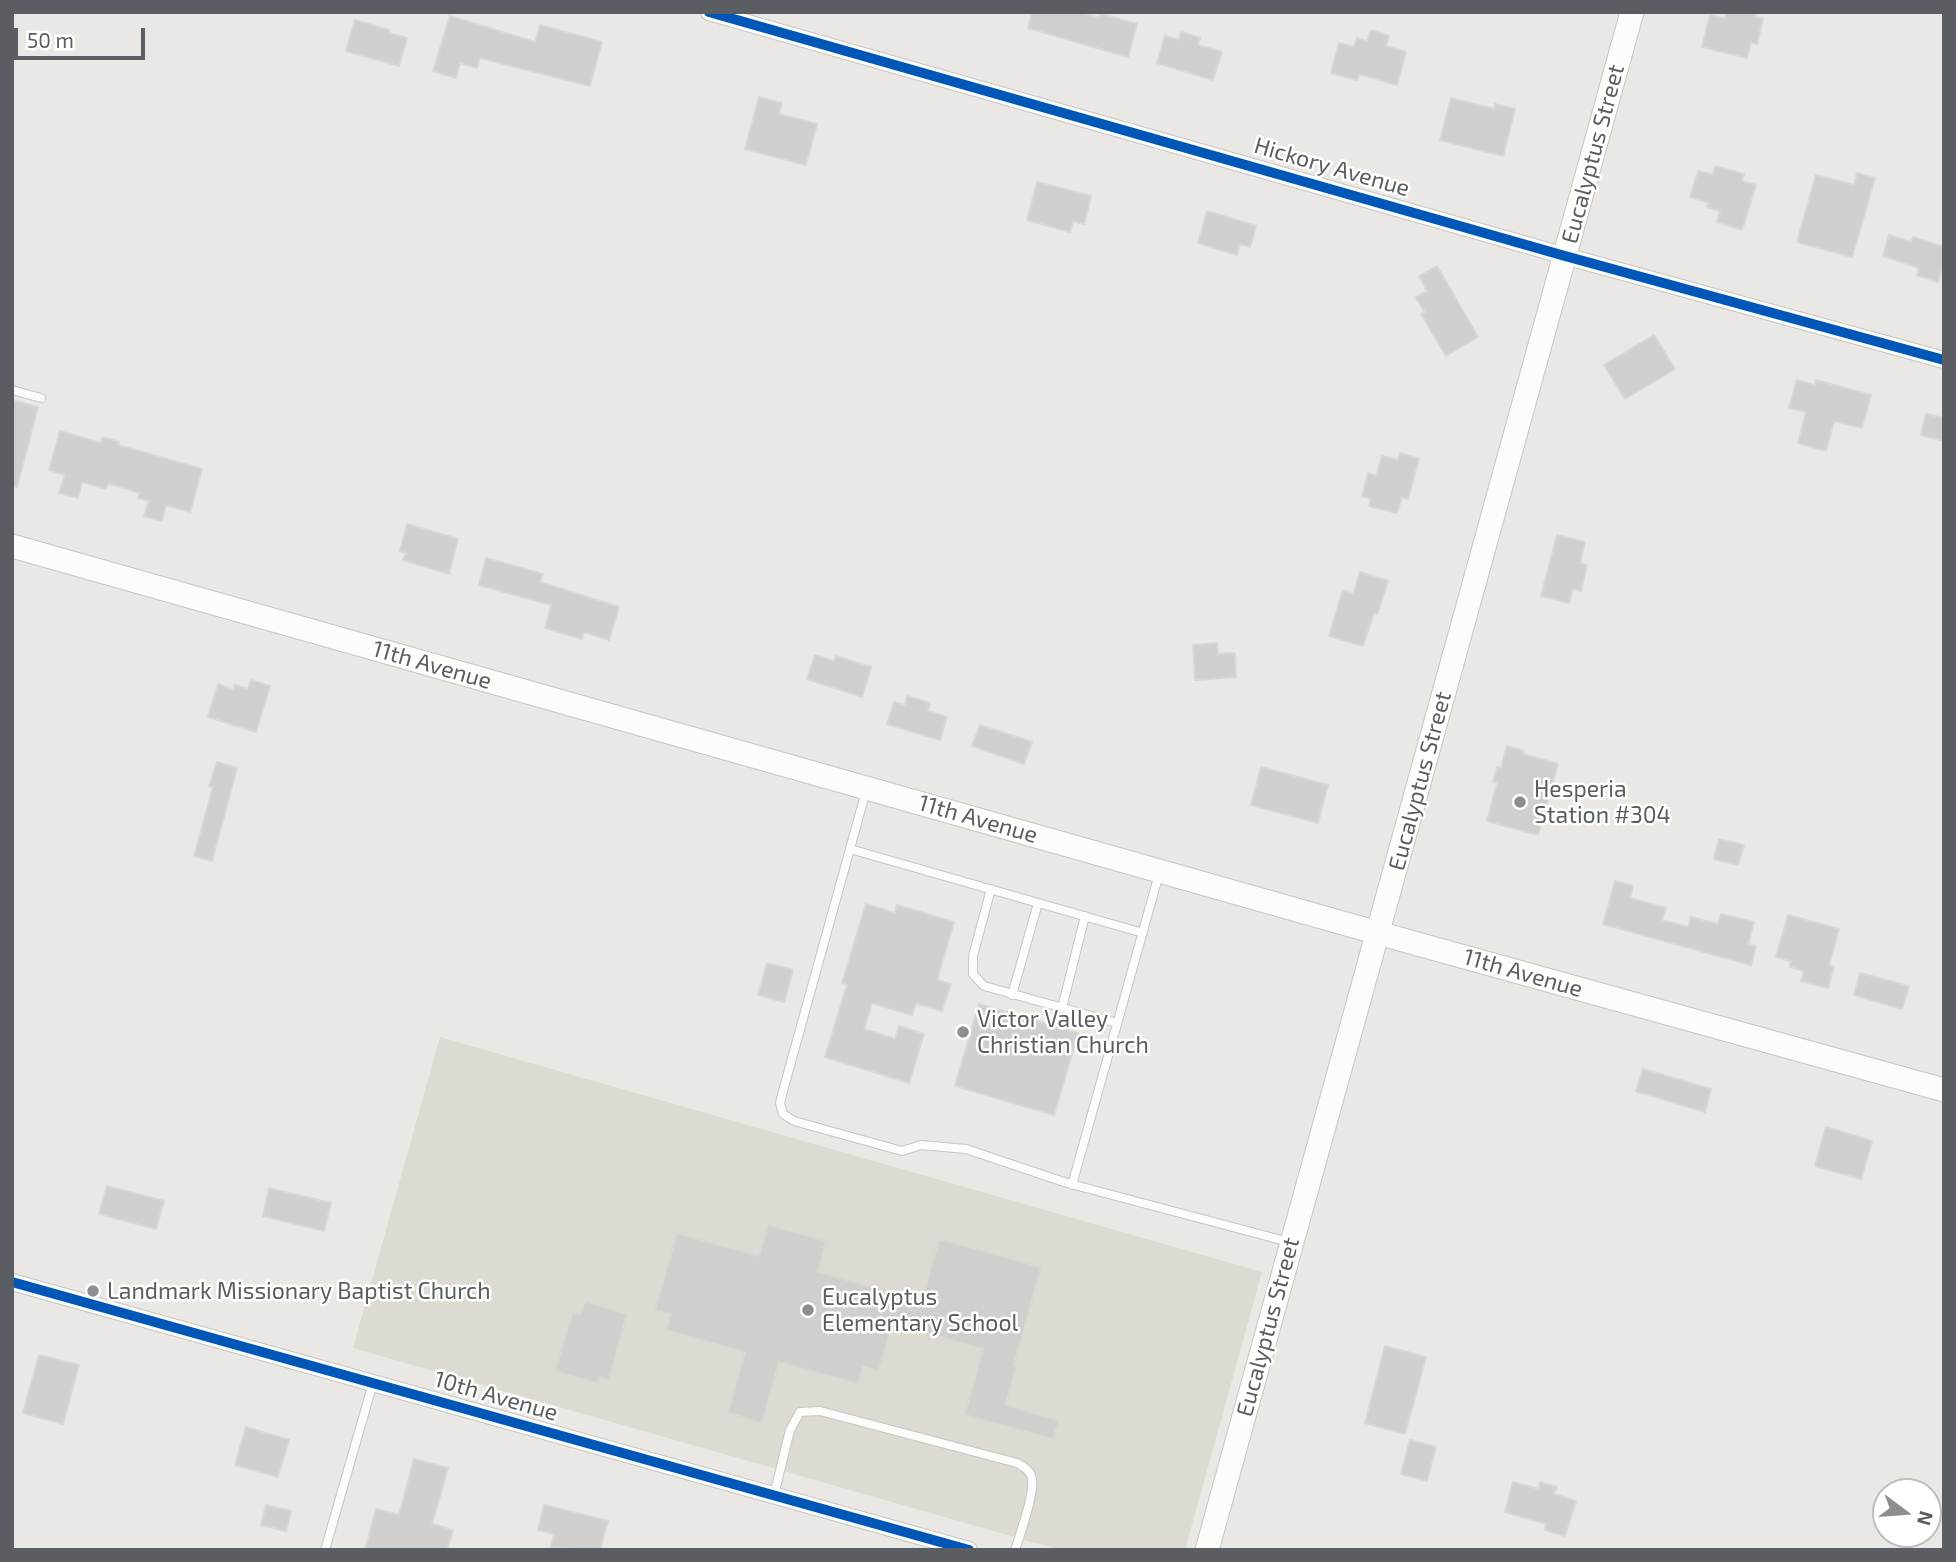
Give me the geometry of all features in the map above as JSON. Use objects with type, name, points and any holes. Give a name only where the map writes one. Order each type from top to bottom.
[{"type":"main road","name":"Eucalyptus Street","points":[[1207,1550],[1632,12]]},
{"type":"main road","name":"11th Avenue","points":[[12,546],[1378,933],[1944,1090]]},
{"type":"street","name":"Hickory Avenue","points":[[709,12],[1565,256],[1944,360]]},
{"type":"street","name":"10th Avenue","points":[[12,1282],[969,1550]]},
{"type":"lane","points":[[12,390],[41,398]]},
{"type":"lane","points":[[867,788],[783,1091],[780,1103],[783,1114],[794,1121],[902,1151],[921,1145],[966,1149],[1072,1185],[1292,1242]]},
{"type":"lane","points":[[850,849],[1143,933]]},
{"type":"lane","points":[[1072,1185],[1160,871]]},
{"type":"lane","points":[[991,889],[973,956],[973,974],[984,986],[1117,1023]]},
{"type":"lane","points":[[1012,995],[1038,903]]},
{"type":"lane","points":[[1062,1008],[1085,916]]},
{"type":"lane","points":[[325,1550],[373,1383]]},
{"type":"lane","points":[[774,1495],[790,1430],[800,1412],[820,1411],[1017,1463],[1028,1470],[1032,1478],[1032,1491],[1015,1550]]},
{"type":"shaded area","name":"Eucalyptus Elementary School","points":[[440,1037],[1262,1272],[1185,1550],[1060,1550],[353,1348]]},
{"type":"building","points":[[1032,12],[1079,12],[1099,18],[1101,14],[1137,24],[1128,57],[1028,28]]},
{"type":"building","points":[[1726,12],[1757,12],[1755,17],[1763,19],[1757,44],[1751,42],[1747,58],[1702,47],[1710,15],[1725,19]]},
{"type":"building","points":[[450,16],[535,42],[540,25],[602,42],[590,86],[480,58],[477,68],[460,63],[456,78],[433,71]]},
{"type":"building","points":[[355,20],[407,38],[399,66],[346,51]]},
{"type":"building","points":[[1371,30],[1389,36],[1386,46],[1406,52],[1397,85],[1359,74],[1357,80],[1331,73],[1339,43],[1354,47],[1357,38],[1367,41]]},
{"type":"building","points":[[1181,32],[1200,38],[1198,45],[1222,52],[1213,80],[1157,63],[1165,36],[1179,40]]},
{"type":"building","points":[[759,97],[782,103],[779,114],[817,124],[806,165],[745,149]]},
{"type":"building","points":[[1451,98],[1494,109],[1495,104],[1515,109],[1503,156],[1440,140]]},
{"type":"building","points":[[1715,166],[1744,174],[1742,181],[1756,185],[1742,230],[1717,222],[1720,211],[1707,207],[1709,203],[1690,197],[1698,171],[1713,175]]},
{"type":"building","points":[[1857,173],[1875,178],[1852,257],[1797,242],[1816,175],[1854,185]]},
{"type":"building","points":[[1037,182],[1091,196],[1084,224],[1073,221],[1070,232],[1027,220]]},
{"type":"building","points":[[1207,211],[1256,226],[1250,247],[1240,244],[1237,255],[1198,243]]},
{"type":"building","points":[[1889,235],[1911,242],[1913,237],[1944,247],[1944,263],[1938,282],[1917,275],[1919,268],[1883,256]]},
{"type":"building","points":[[1437,266],[1478,337],[1446,356],[1421,314],[1425,312],[1416,297],[1427,291],[1419,276]]},
{"type":"building","points":[[1654,335],[1675,369],[1625,399],[1604,365]]},
{"type":"building","points":[[1797,380],[1815,385],[1816,380],[1871,395],[1862,428],[1834,421],[1826,451],[1798,443],[1806,412],[1789,408]]},
{"type":"building","points":[[12,400],[38,407],[17,487],[12,486]]},
{"type":"building","points":[[1926,414],[1944,418],[1944,441],[1921,435]]},
{"type":"building","points":[[60,431],[101,443],[103,437],[119,442],[118,445],[202,469],[190,512],[166,505],[162,521],[144,516],[149,501],[138,498],[140,493],[108,483],[106,489],[82,482],[78,498],[59,493],[65,475],[49,470]]},
{"type":"building","points":[[1400,453],[1419,459],[1408,499],[1402,497],[1397,513],[1369,506],[1371,499],[1362,496],[1368,473],[1376,476],[1382,456],[1398,460]]},
{"type":"building","points":[[407,524],[458,539],[449,574],[403,560],[406,553],[400,551]]},
{"type":"building","points":[[1557,535],[1585,542],[1580,563],[1587,565],[1581,591],[1573,589],[1569,603],[1541,596]]},
{"type":"building","points":[[486,558],[543,574],[540,582],[619,607],[609,640],[584,632],[582,639],[545,628],[551,605],[479,585]]},
{"type":"building","points":[[1360,572],[1388,581],[1363,646],[1329,636],[1343,590],[1353,594]]},
{"type":"building","points":[[1217,643],[1218,654],[1235,653],[1236,677],[1195,680],[1193,645]]},
{"type":"building","points":[[815,655],[834,661],[836,656],[871,667],[862,697],[807,679]]},
{"type":"building","points":[[251,680],[270,686],[256,732],[208,717],[218,684],[234,690],[235,685],[248,689]]},
{"type":"building","points":[[907,696],[930,703],[928,711],[947,717],[940,740],[887,724],[894,702],[905,705]]},
{"type":"building","points":[[980,725],[1032,742],[1024,764],[972,746]]},
{"type":"building","name":"Hesperia Station #304","points":[[1507,746],[1524,751],[1523,754],[1558,764],[1538,835],[1487,821],[1497,783],[1493,782],[1497,767],[1501,768]]},
{"type":"building","points":[[217,762],[237,768],[212,861],[194,856]]},
{"type":"building","points":[[1261,767],[1328,785],[1318,823],[1251,805]]},
{"type":"building","points":[[1719,839],[1744,845],[1738,865],[1714,859]]},
{"type":"building","points":[[1615,881],[1633,886],[1630,898],[1666,908],[1662,920],[1688,927],[1691,917],[1718,924],[1721,914],[1754,922],[1748,944],[1756,946],[1751,965],[1603,924]]},
{"type":"building","points":[[866,904],[895,913],[897,905],[954,922],[937,980],[951,984],[942,1011],[916,1003],[912,1015],[872,1003],[864,1029],[895,1039],[899,1026],[924,1034],[909,1083],[825,1057],[847,985],[842,983]]},
{"type":"building","points":[[1788,915],[1839,929],[1829,965],[1834,967],[1828,988],[1801,981],[1804,971],[1790,967],[1791,961],[1776,957]]},
{"type":"building","points":[[767,963],[793,970],[784,1002],[758,995]]},
{"type":"building","points":[[1860,973],[1909,986],[1902,1009],[1854,995]]},
{"type":"building","points":[[979,1004],[1078,1033],[1054,1115],[955,1086]]},
{"type":"building","points":[[1643,1069],[1711,1089],[1705,1112],[1636,1091]]},
{"type":"building","points":[[1826,1127],[1872,1141],[1861,1179],[1815,1166]]},
{"type":"building","points":[[107,1186],[164,1201],[156,1229],[99,1214]]},
{"type":"building","points":[[269,1188],[331,1203],[324,1231],[263,1216]]},
{"type":"building","points":[[768,1225],[826,1241],[818,1272],[922,1301],[939,1239],[1041,1267],[1006,1405],[1059,1421],[1053,1439],[965,1415],[983,1349],[892,1323],[879,1371],[863,1367],[858,1384],[779,1362],[762,1423],[728,1413],[745,1352],[666,1330],[671,1314],[655,1310],[677,1233],[759,1256]]},
{"type":"building","points":[[585,1301],[627,1314],[609,1380],[599,1377],[597,1383],[555,1371],[573,1312],[581,1314]]},
{"type":"building","points":[[1385,1346],[1426,1357],[1405,1434],[1365,1423]]},
{"type":"building","points":[[39,1355],[79,1365],[63,1424],[23,1413]]},
{"type":"building","points":[[246,1427],[289,1440],[278,1477],[235,1465]]},
{"type":"building","points":[[1410,1440],[1436,1447],[1427,1481],[1401,1474]]},
{"type":"building","points":[[414,1459],[448,1468],[432,1524],[453,1530],[447,1550],[365,1550],[376,1509],[399,1515]]},
{"type":"building","points":[[1513,1482],[1539,1489],[1540,1482],[1557,1487],[1554,1494],[1576,1501],[1565,1536],[1545,1530],[1546,1524],[1505,1512]]},
{"type":"building","points":[[266,1505],[291,1511],[286,1531],[261,1525]]},
{"type":"building","points":[[544,1505],[608,1521],[600,1550],[551,1548],[554,1534],[538,1530]]},
{"type":"cycle path","points":[[709,12],[1565,256],[1944,360]]},
{"type":"cycle path","points":[[12,1282],[969,1550]]},
{"type":"place","name":"Hesperia Station #304","points":[[1520,802]]},
{"type":"place","name":"Victor Valley Christian Church","points":[[963,1032]]},
{"type":"place","name":"Landmark Missionary Baptist Church","points":[[93,1291]]},
{"type":"place","name":"Eucalyptus Elementary School","points":[[808,1310]]}]
